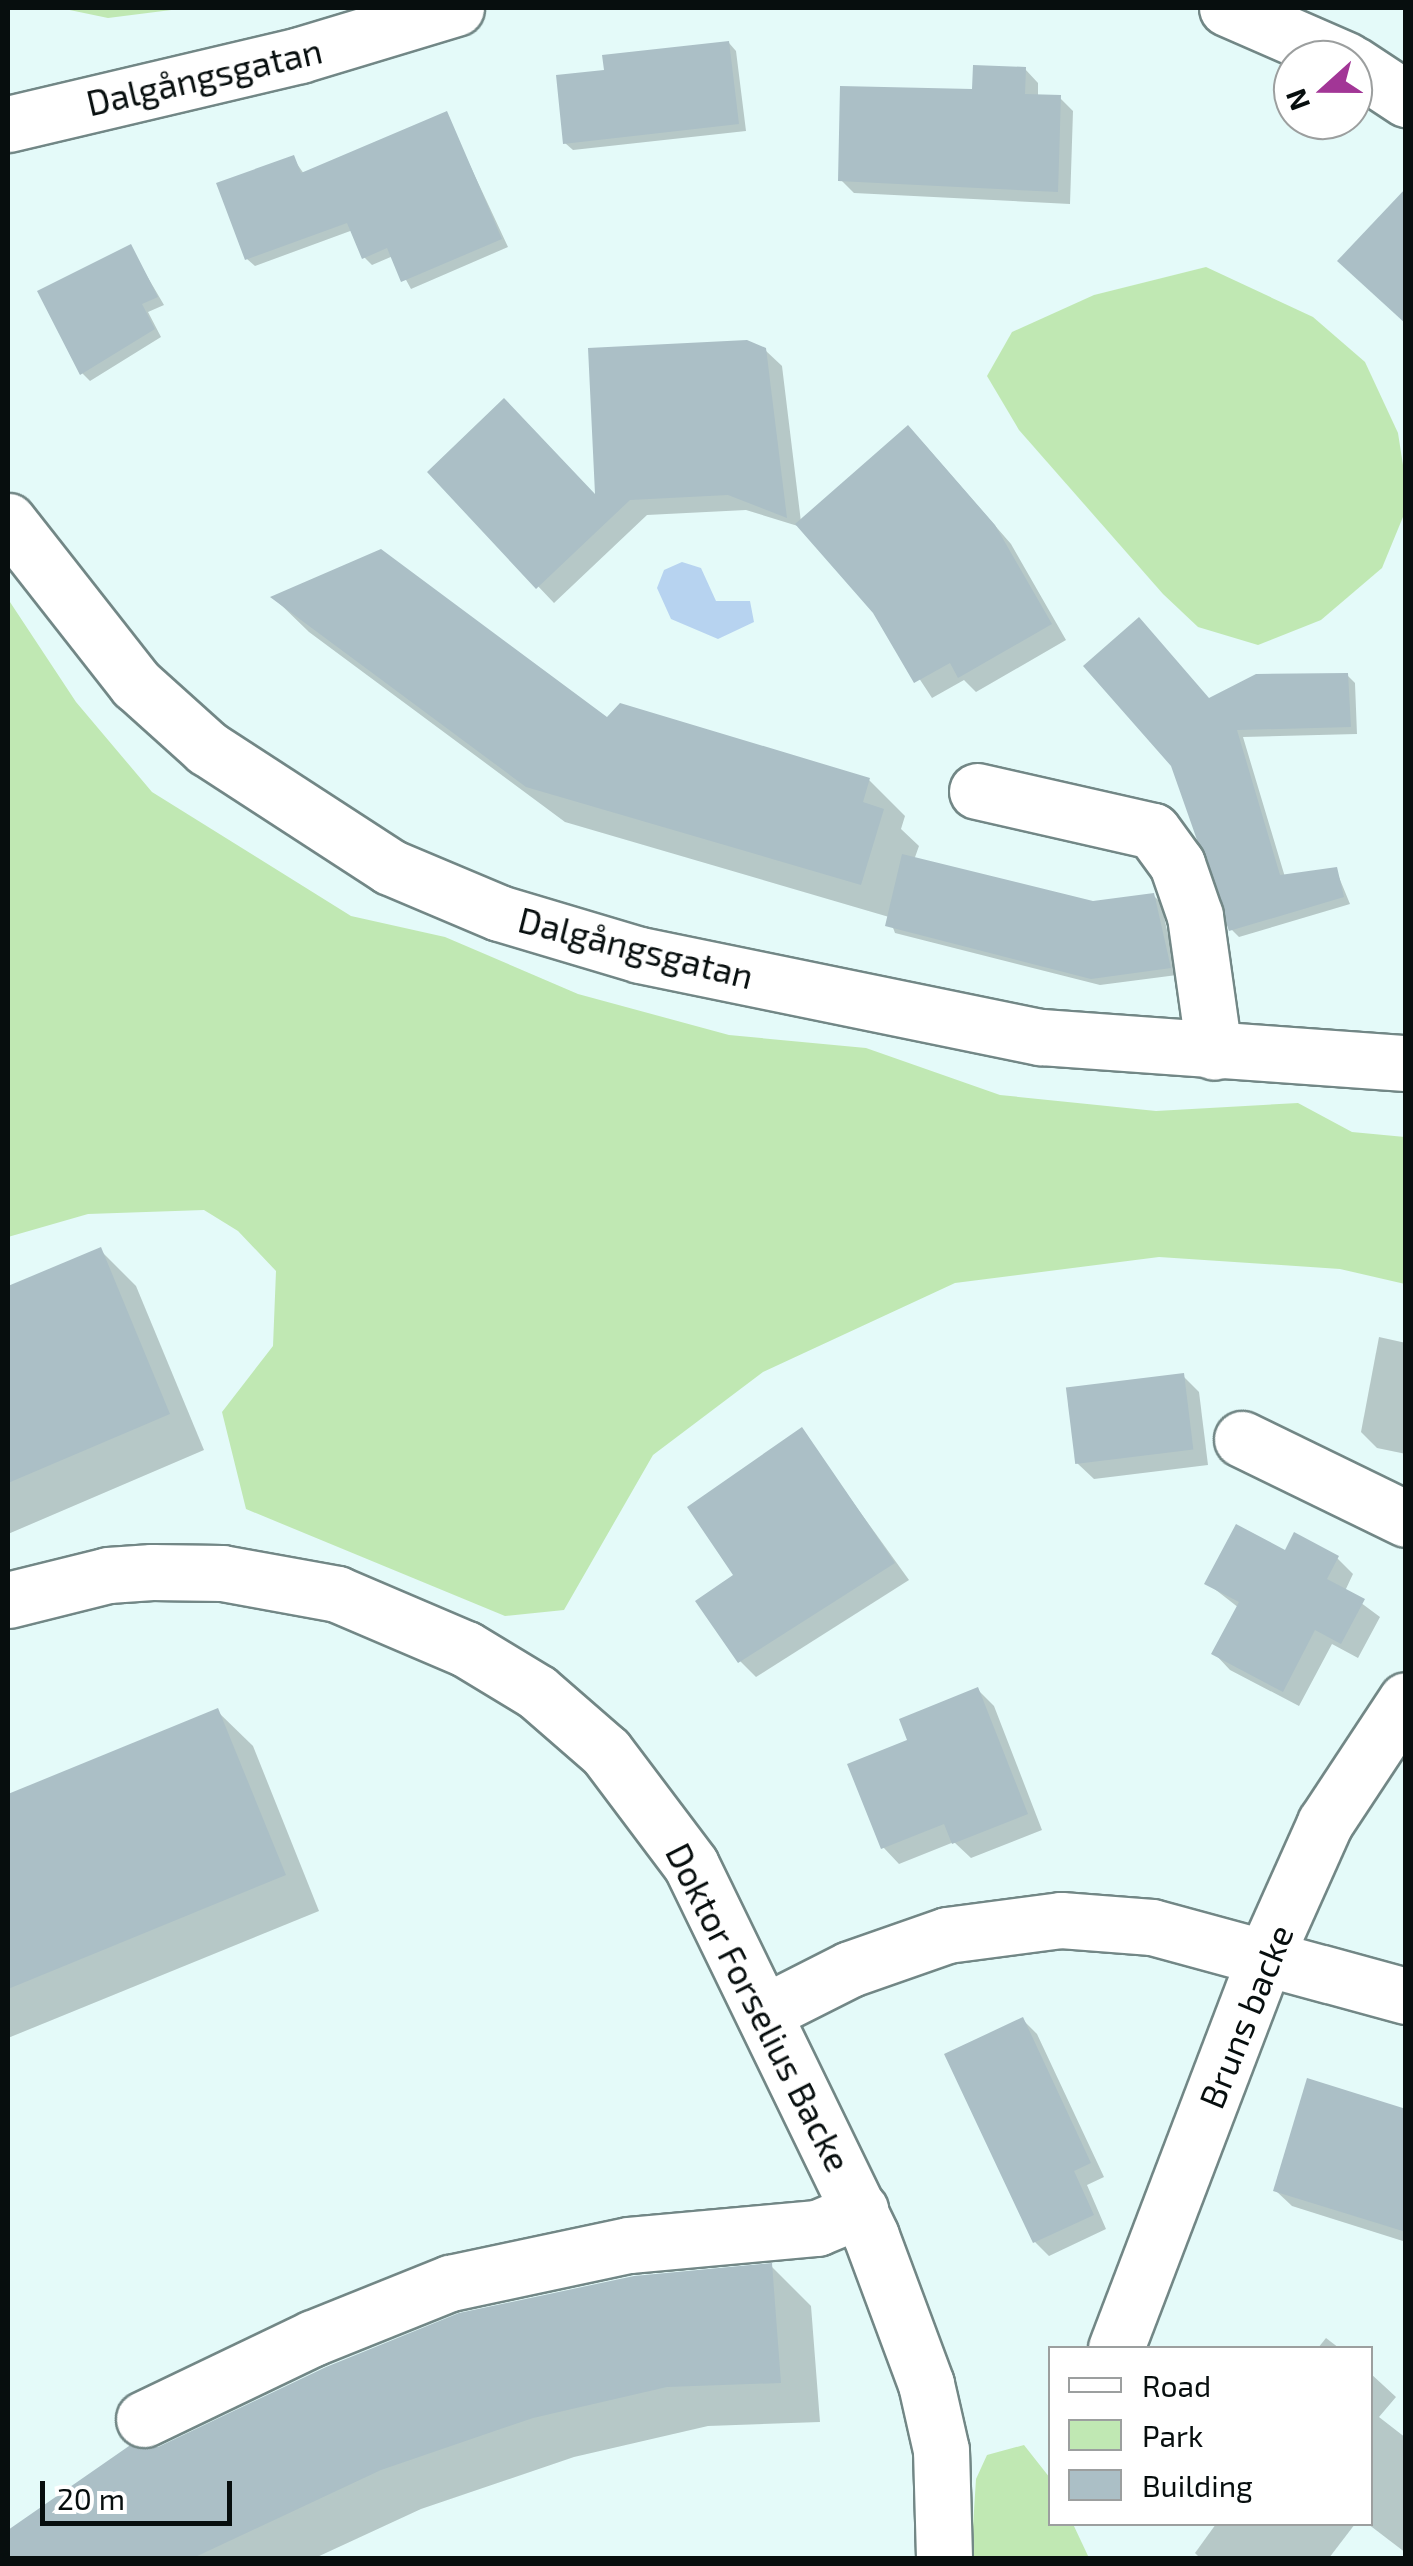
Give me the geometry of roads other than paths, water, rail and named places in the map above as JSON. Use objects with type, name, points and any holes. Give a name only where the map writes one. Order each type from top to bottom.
[{"type":"street","name":"Dalgångsgatan","points":[[8,124],[300,55],[456,8]]},
{"type":"street","points":[[1227,8],[1300,40]]},
{"type":"street","points":[[1373,77],[1406,99]]},
{"type":"street","name":"Dalgångsgatan","points":[[8,521],[136,684],[207,748],[390,866],[499,914],[640,954],[1041,1037],[1214,1052],[1406,1062]]},
{"type":"street","points":[[977,791],[1153,831],[1177,864],[1195,916],[1214,1052]]},
{"type":"street","points":[[1242,1439],[1406,1519]]},
{"type":"street","name":"Doktor Forselius Backe","points":[[8,1600],[108,1575],[222,1573],[337,1594],[466,1649],[538,1692],[636,1786],[691,1865],[860,2210],[926,2384],[941,2450],[944,2558]]},
{"type":"street","name":"Bruns backe","points":[[1117,2346],[1266,1957],[1325,1823],[1406,1700]]},
{"type":"street","points":[[765,2012],[850,1969],[998,1924],[1152,1927],[1406,1996]]},
{"type":"street","points":[[144,2419],[385,2306],[450,2283],[629,2245],[817,2228],[860,2210]]},
{"type":"water","points":[[682,562],[701,568],[716,601],[750,601],[754,622],[718,639],[671,619],[657,588],[664,570]]}]
